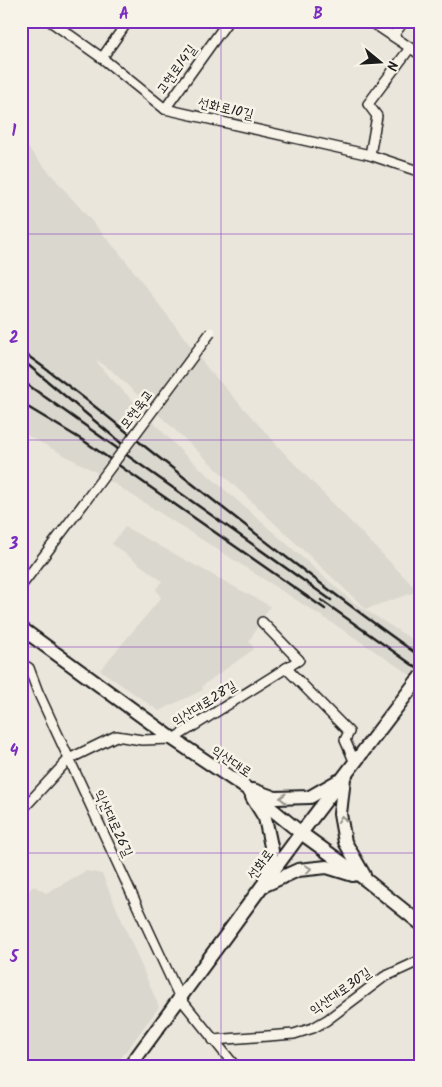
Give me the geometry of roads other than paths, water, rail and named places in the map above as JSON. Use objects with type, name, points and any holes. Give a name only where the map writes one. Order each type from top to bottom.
[{"type":"main road","name":"익산대로","points":[[21,628],[27,638],[246,788],[421,924]]},
{"type":"main road","name":"선화로","points":[[130,1066],[302,833],[419,679]]},
{"type":"main road","points":[[246,788],[275,798],[310,797],[344,777]]},
{"type":"main road","points":[[344,777],[340,814],[345,842],[366,880]]},
{"type":"main road","points":[[246,788],[266,818],[272,851],[263,886]]},
{"type":"main road","points":[[263,886],[298,870],[327,866],[366,880]]},
{"type":"street","name":"선화로10길","points":[[50,21],[102,58],[165,109],[370,155],[419,169]]},
{"type":"street","name":"고현로14길","points":[[165,109],[228,21]]},
{"type":"street","points":[[370,21],[421,55]]},
{"type":"street","points":[[393,36],[404,21]]},
{"type":"street","points":[[102,58],[126,22]]},
{"type":"street","points":[[370,155],[377,116],[368,104],[410,48]]},
{"type":"street","name":"모현육교","points":[[21,586],[211,332]]},
{"type":"street","points":[[262,622],[299,660],[286,668],[349,732],[345,740],[355,763]]},
{"type":"street","name":"익산대로26길","points":[[21,663],[29,668],[68,759],[180,998],[235,1066]]},
{"type":"street","name":"익산대로28길","points":[[68,759],[116,736],[142,740],[173,739],[286,668]]},
{"type":"street","points":[[21,811],[68,759]]},
{"type":"street","name":"익산대로30길","points":[[213,1040],[294,1034],[313,1028],[327,1020],[384,977],[421,960]]},
{"type":"railway","points":[[21,351],[75,391],[290,560],[421,657]]},
{"type":"railway","points":[[21,359],[127,448]]},
{"type":"railway","points":[[21,380],[331,600]]},
{"type":"railway","points":[[21,403],[84,441],[325,609]]},
{"type":"railway","points":[[321,600],[421,671]]}]
